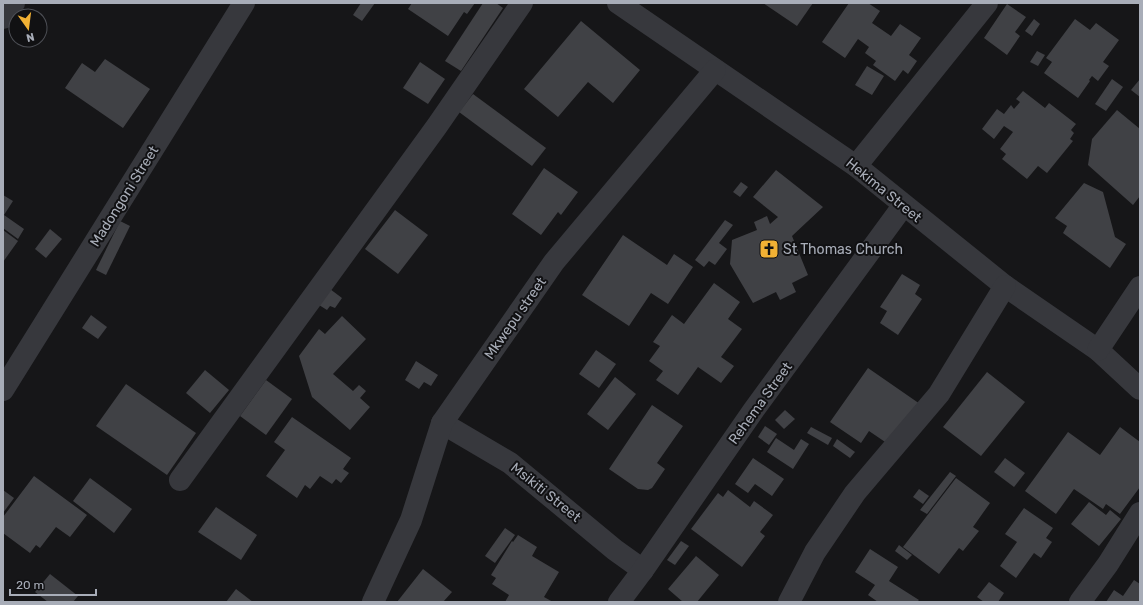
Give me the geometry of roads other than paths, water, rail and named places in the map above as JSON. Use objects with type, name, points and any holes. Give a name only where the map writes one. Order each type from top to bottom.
[{"type":"street","points":[[3,18],[14,3]]},
{"type":"street","name":"Madongoni Street","points":[[3,390],[244,3]]},
{"type":"street","points":[[180,480],[437,126],[522,3]]},
{"type":"street","name":"Hekima Street","points":[[618,3],[856,166],[1005,286],[1098,350],[1140,389]]},
{"type":"street","points":[[856,166],[987,3]]},
{"type":"street","name":"Mkwepu street","points":[[373,602],[411,520],[442,423],[554,262],[715,70]]},
{"type":"street","name":"Rehema Street","points":[[619,602],[643,570],[753,411],[904,206]]},
{"type":"street","points":[[789,602],[816,552],[856,493],[939,394],[1005,286]]},
{"type":"street","points":[[1098,350],[1140,287]]},
{"type":"street","name":"Msikiti Street","points":[[442,423],[510,463],[615,550],[643,570]]},
{"type":"street","points":[[1080,602],[1108,564],[1140,513]]},
{"type":"place","name":"St Thomas Church","points":[[769,249]]}]
